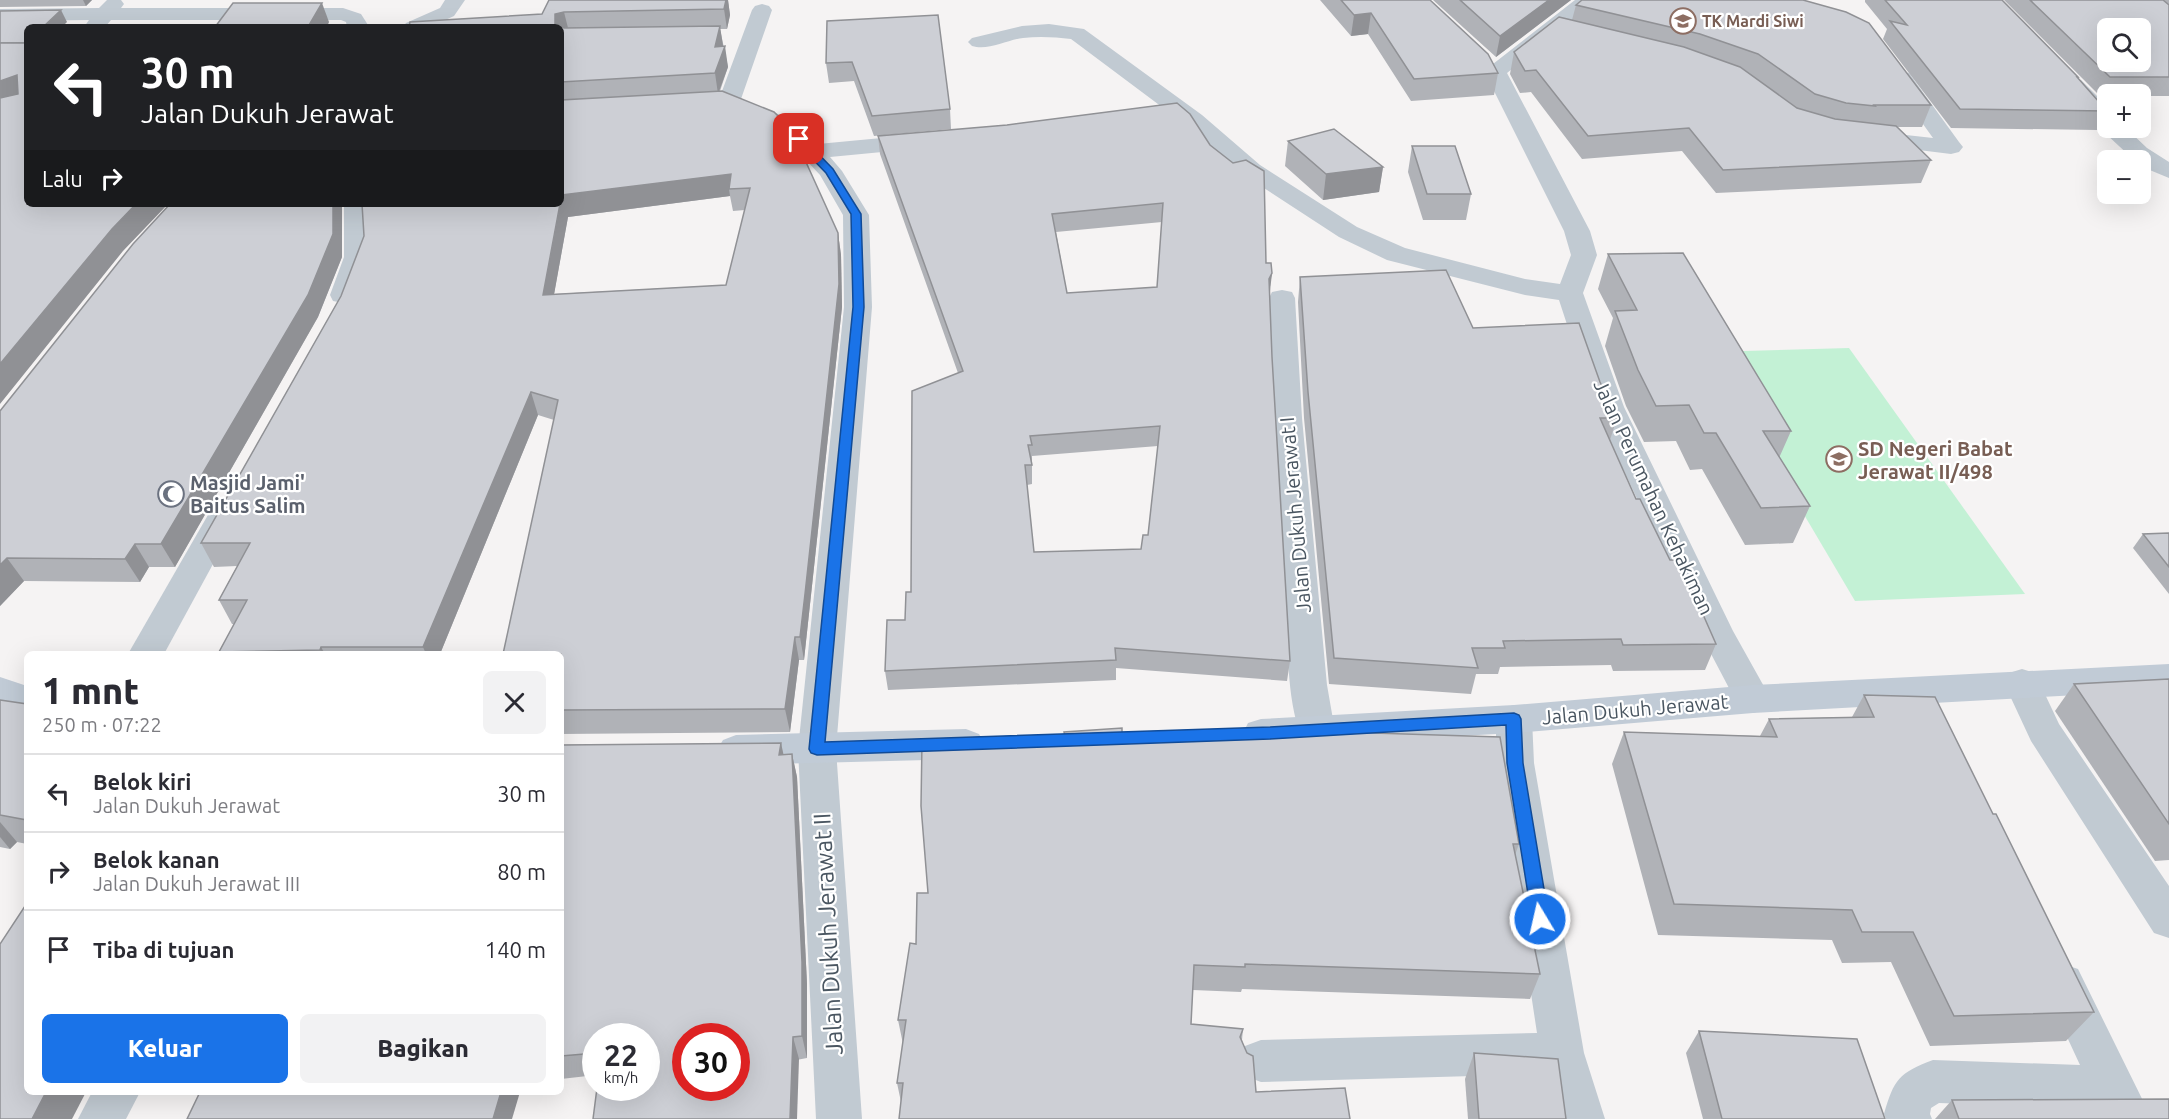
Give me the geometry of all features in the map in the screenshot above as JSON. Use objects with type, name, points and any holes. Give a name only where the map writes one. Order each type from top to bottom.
[{"type":"street","points":[[420,24],[447,12],[455,0]]},
{"type":"street","points":[[979,42],[1049,30],[1077,33],[1161,108],[1194,120],[1252,170],[1358,237],[1396,254],[1525,287],[1570,293],[1584,255],[1577,231],[1486,63],[1560,32],[1588,0]]},
{"type":"street","points":[[18,10],[105,14],[343,14],[354,18],[357,24]]},
{"type":"street","name":"Jalan Dukuh Jerawat II","points":[[762,10],[741,37],[718,102],[787,126],[830,171],[856,214],[858,307],[817,749],[839,1119]]},
{"type":"street","points":[[1846,135],[1952,147],[1890,63]]},
{"type":"street","points":[[2061,73],[2097,110]]},
{"type":"street","points":[[811,152],[951,138]]},
{"type":"street","points":[[2124,138],[2142,157],[2153,165],[2169,171]]},
{"type":"street","points":[[334,318],[357,257],[356,207]]},
{"type":"street","name":"Jalan Perumahan Kehakiman","points":[[1570,293],[1609,407],[1716,631],[1753,699]]},
{"type":"street","name":"Jalan Dukuh Jerawat I","points":[[1282,298],[1287,418],[1309,685],[1317,730]]},
{"type":"street","points":[[148,651],[243,481]]},
{"type":"street","name":"Jalan Dukuh Jerawat","points":[[1223,735],[1514,719],[1753,699],[2169,677]]},
{"type":"street","points":[[2022,683],[2044,731],[2169,920]]},
{"type":"street","points":[[0,691],[24,699]]},
{"type":"street","points":[[1922,691],[1940,724]]},
{"type":"street","points":[[1514,719],[1515,763],[1562,1053],[1582,1119]]},
{"type":"street","points":[[700,750],[1002,743]]},
{"type":"street","points":[[2047,949],[2121,1104]]},
{"type":"street","points":[[1261,1061],[1562,1053]]},
{"type":"street","points":[[1909,1119],[1907,1114],[1912,1095],[1933,1081],[2121,1104]]},
{"type":"street","points":[[101,1119],[115,1095]]},
{"type":"green space","points":[[1849,348],[2025,594],[1855,601],[1708,352]]},
{"type":"building","points":[[549,0],[726,0],[724,9],[564,12],[555,14],[555,24],[410,24],[410,22],[542,14]]},
{"type":"building","points":[[1341,0],[1430,0],[1488,54],[1498,73],[1414,79],[1371,13],[1354,15]]},
{"type":"building","points":[[1460,0],[1549,0],[1500,36]]},
{"type":"building","points":[[1582,0],[1803,0],[1846,12],[1869,23],[1931,105],[1875,106],[1846,103],[1815,94],[1758,54],[1700,34],[1576,5]]},
{"type":"building","points":[[1885,0],[2002,0],[2078,77],[2097,100],[2097,111],[1960,109],[1890,21],[1907,25]]},
{"type":"building","points":[[2030,0],[2163,0],[2169,5],[2169,77],[2110,77],[2105,72],[2151,72],[2151,18],[2097,18],[2097,64]]},
{"type":"building","points":[[233,3],[322,3],[310,24],[217,24]]},
{"type":"building","points":[[61,10],[46,24],[24,24],[24,43],[0,43],[0,11]]},
{"type":"building","points":[[938,15],[950,109],[872,116],[852,62],[826,63],[827,21]]},
{"type":"building","points":[[1559,17],[1684,47],[1740,67],[1797,108],[1835,119],[1896,126],[1931,160],[1723,170],[1689,128],[1588,136],[1536,70],[1525,71],[1514,52]]},
{"type":"building","points":[[720,26],[715,47],[725,46],[715,73],[564,82],[564,28]]},
{"type":"building","points":[[0,43],[24,43],[24,207],[133,207],[112,229],[0,364],[0,98],[18,94],[17,75],[0,81]]},
{"type":"building","points":[[722,91],[774,112],[791,129],[838,233],[839,284],[805,594],[800,637],[795,637],[785,709],[564,710],[564,651],[504,651],[558,400],[531,392],[423,647],[321,647],[320,650],[220,651],[247,600],[219,600],[250,543],[201,543],[341,296],[364,236],[362,207],[559,207],[543,295],[726,285],[750,188],[729,189],[731,174],[564,195],[564,100]]},
{"type":"building","points":[[1177,103],[1190,114],[1210,145],[1233,163],[1246,160],[1264,171],[1266,263],[1271,263],[1272,273],[1269,279],[1272,357],[1290,661],[1115,648],[1116,660],[885,671],[887,620],[905,620],[906,592],[911,592],[912,391],[963,371],[878,136],[1007,125]],"holes":[[[1163,203],[1157,287],[1067,293],[1052,214]],[[1160,426],[1148,535],[1143,535],[1141,549],[1034,552],[1025,465],[1032,465],[1028,445],[1032,445],[1030,436]]]},
{"type":"building","points":[[1334,129],[1383,167],[1326,174],[1288,141]]},
{"type":"building","points":[[1412,146],[1455,146],[1471,194],[1427,194]]},
{"type":"building","points":[[167,207],[333,207],[333,234],[308,295],[161,544],[135,544],[125,559],[7,558],[0,565],[0,411],[133,244]]},
{"type":"building","points":[[1683,253],[1791,431],[1763,431],[1810,506],[1761,508],[1716,433],[1704,433],[1689,405],[1656,406],[1638,370],[1615,311],[1637,310],[1608,254]]},
{"type":"building","points":[[1446,270],[1473,328],[1579,323],[1600,382],[1617,418],[1600,418],[1636,499],[1640,499],[1670,560],[1679,560],[1716,644],[1623,645],[1621,639],[1503,641],[1505,648],[1472,648],[1478,668],[1334,658],[1308,392],[1300,277]]},
{"type":"building","points":[[2169,533],[2169,567],[2143,534]]},
{"type":"building","points":[[2169,679],[2169,824],[2074,684]]},
{"type":"building","points":[[1864,695],[1935,697],[2094,1012],[1954,1016],[1913,932],[1862,932],[1852,910],[1674,904],[1624,732],[1777,737],[1769,719],[1874,717]]},
{"type":"building","points":[[0,700],[24,704],[24,819],[0,815]]},
{"type":"building","points":[[1122,728],[1122,734],[1242,732],[1242,729],[1500,737],[1519,844],[1513,844],[1540,974],[1245,964],[1245,967],[1194,965],[1191,1024],[1243,1029],[1240,1037],[1247,1053],[1253,1056],[1256,1092],[1345,1088],[1350,1119],[899,1119],[903,1083],[897,1083],[906,1020],[898,1020],[910,943],[916,944],[917,893],[928,893],[921,806],[922,741],[1065,736],[1064,732]]},
{"type":"building","points":[[781,743],[779,755],[792,754],[802,962],[802,1036],[793,1037],[790,1119],[593,1119],[595,1101],[660,1101],[660,1023],[582,1023],[582,1054],[564,1056],[564,745]]},
{"type":"building","points":[[24,908],[24,1095],[44,1095],[32,1119],[0,1119],[0,944]]},
{"type":"building","points":[[1699,1031],[1857,1039],[1885,1119],[1722,1119]]},
{"type":"building","points":[[1474,1053],[1558,1059],[1566,1119],[1479,1119]]},
{"type":"building","points":[[199,1095],[500,1095],[493,1119],[187,1119]]},
{"type":"building","points":[[2169,1099],[2169,1119],[1959,1119],[1952,1100]]},
{"type":"place","name":"TK Mardi Siwi","points":[[1683,21]]},
{"type":"place","name":"SD Negeri Babat Jerawat II/498","points":[[1839,459]]},
{"type":"place","name":"Masjid Jami' Baitus Salim","points":[[171,494]]},
{"type":"route","points":[[799,139],[830,171],[856,214],[858,307],[817,749],[1270,733],[1514,719],[1515,763],[1540,919]]}]
